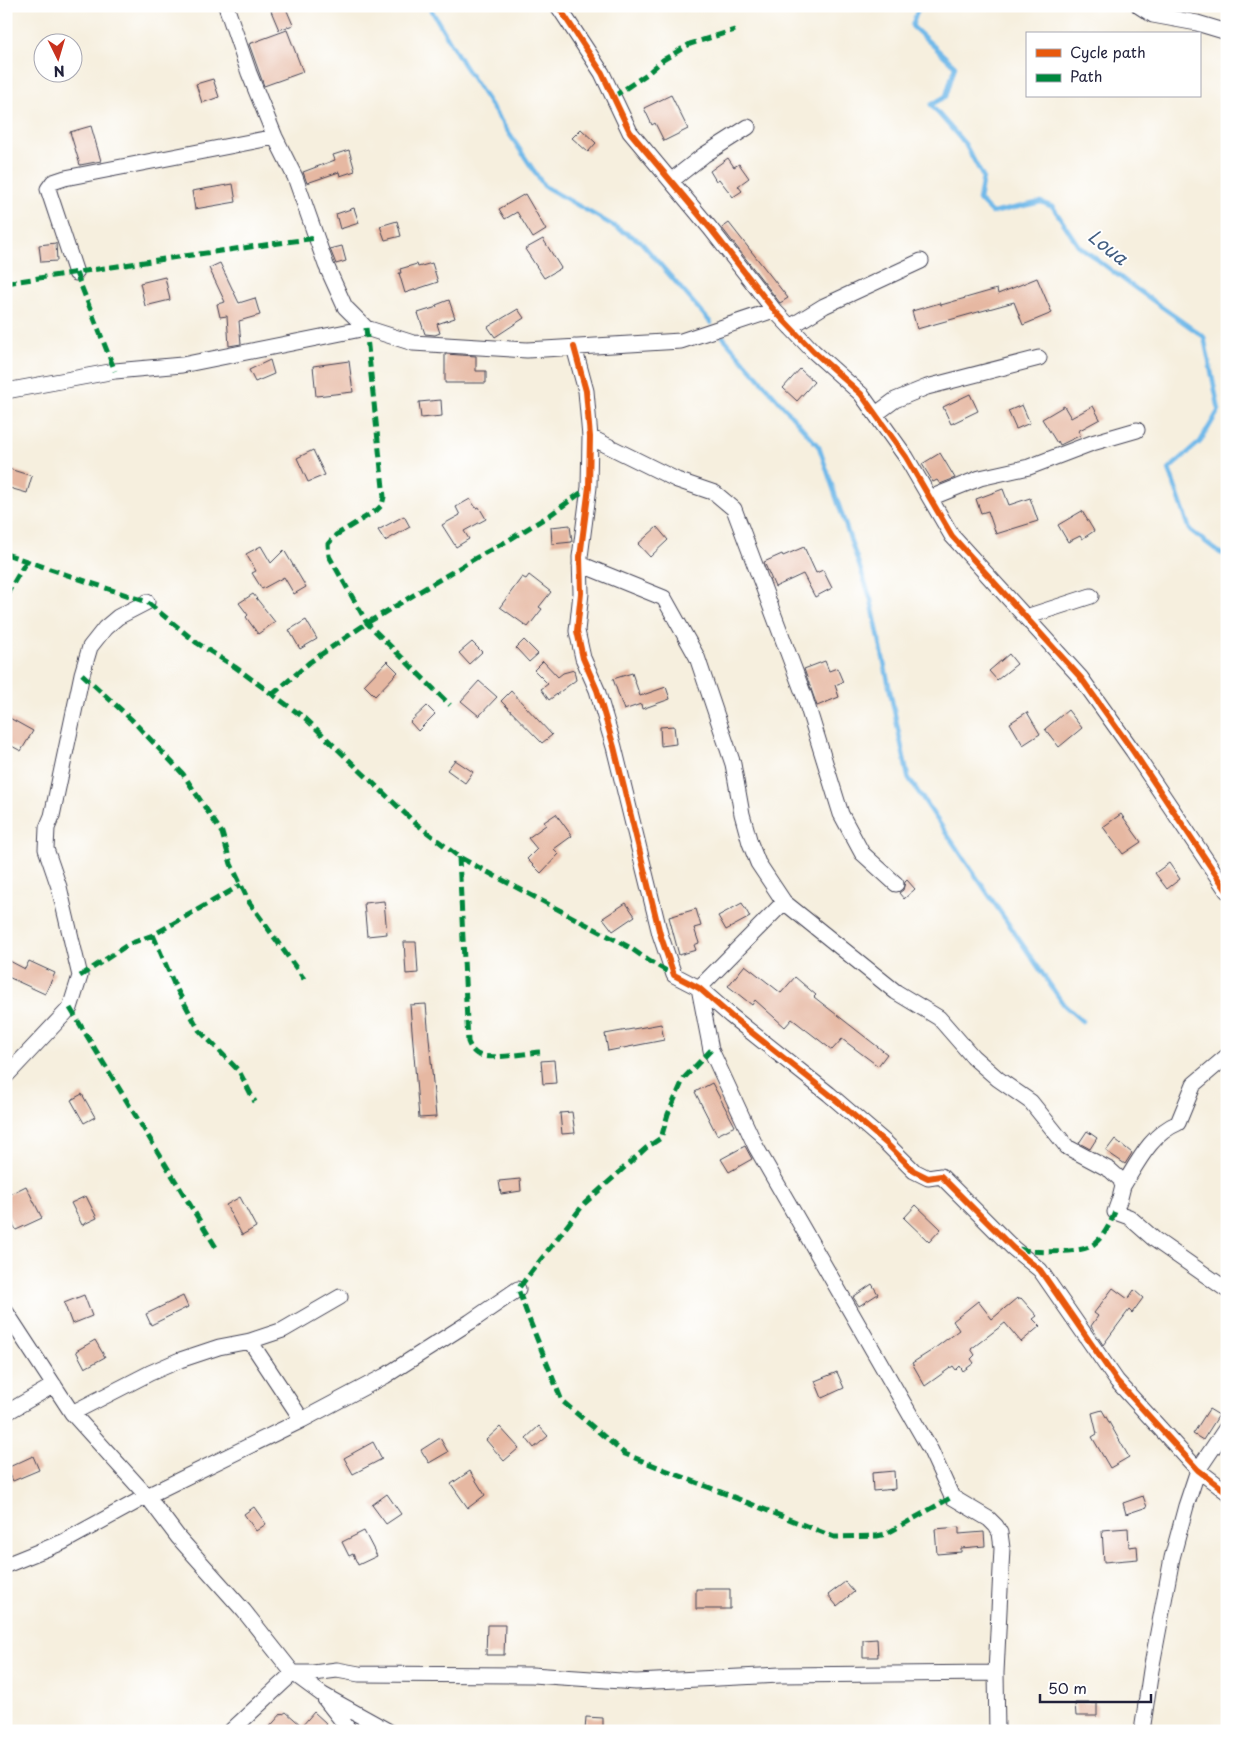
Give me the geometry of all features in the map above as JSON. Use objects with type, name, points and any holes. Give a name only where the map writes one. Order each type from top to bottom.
[{"type":"street","points":[[226,6],[249,73],[275,137],[295,178],[326,265],[345,307],[366,328],[413,343],[527,350],[681,341],[774,310]]},
{"type":"street","points":[[558,6],[602,73],[630,132],[774,310],[813,351],[861,394],[906,457],[952,536],[1081,678],[1133,751],[1227,891]]},
{"type":"street","points":[[1139,6],[1153,15],[1197,23],[1227,32]]},
{"type":"street","points":[[671,181],[704,155],[748,127]]},
{"type":"street","points":[[76,273],[48,189],[52,182],[275,137]]},
{"type":"street","points":[[790,327],[824,306],[921,260]]},
{"type":"street","points":[[6,391],[115,371],[182,365],[366,328]]},
{"type":"street","points":[[574,347],[586,390],[590,437],[589,487],[580,564],[581,593],[577,631],[583,658],[597,690],[614,747],[660,934],[674,975],[699,988],[829,1094],[887,1144],[914,1171],[928,1178],[941,1176],[1013,1248],[1040,1270],[1117,1381],[1198,1470],[1227,1492]]},
{"type":"street","points":[[876,414],[895,400],[927,387],[1039,358]]},
{"type":"street","points":[[930,498],[980,478],[1030,467],[1092,443],[1137,430]]},
{"type":"street","points":[[590,437],[678,480],[715,493],[734,509],[806,698],[841,814],[862,853],[896,884]]},
{"type":"street","points":[[580,564],[664,598],[669,606],[697,657],[733,764],[742,814],[750,843],[758,863],[784,902],[896,992],[939,1018],[973,1057],[998,1079],[1032,1102],[1067,1146],[1110,1170],[1120,1179],[1123,1186]]},
{"type":"street","points":[[1026,617],[1091,596]]},
{"type":"street","points":[[6,1076],[70,1008],[80,976],[59,887],[46,849],[47,828],[52,816],[82,674],[90,647],[105,628],[118,618],[147,602]]},
{"type":"street","points":[[699,988],[784,902]]},
{"type":"street","points":[[699,988],[711,1050],[756,1147],[931,1451],[952,1497],[989,1519],[1000,1533],[1002,1548],[996,1673],[997,1731]]},
{"type":"street","points":[[1227,1056],[1194,1084],[1178,1123],[1167,1128],[1156,1138],[1123,1186],[1115,1212],[1129,1217],[1154,1239],[1227,1290]]},
{"type":"street","points":[[6,1565],[63,1542],[147,1496],[302,1420],[385,1376],[470,1322],[518,1288]]},
{"type":"street","points":[[72,1413],[157,1370],[219,1347],[250,1341],[284,1330],[340,1297]]},
{"type":"street","points":[[6,1312],[72,1413],[147,1496],[178,1537],[244,1611],[293,1673],[323,1696],[388,1731]]},
{"type":"street","points":[[250,1341],[302,1420]]},
{"type":"street","points":[[6,1413],[54,1385]]},
{"type":"street","points":[[1142,1731],[1150,1670],[1172,1558],[1186,1506],[1198,1470],[1227,1427]]},
{"type":"street","points":[[231,1731],[293,1673],[337,1670],[359,1674],[532,1675],[636,1682],[789,1675],[996,1673]]},
{"type":"street","points":[[323,1696],[350,1731]]},
{"type":"building","points":[[285,6],[293,25],[279,30],[271,11]]},
{"type":"building","points":[[287,30],[303,72],[264,86],[249,44]]},
{"type":"building","points":[[213,79],[219,97],[202,103],[196,84]]},
{"type":"building","points":[[671,95],[688,129],[664,141],[655,123],[652,125],[644,108]]},
{"type":"building","points":[[91,126],[101,161],[80,165],[70,132]]},
{"type":"building","points":[[581,129],[596,143],[588,152],[572,138]]},
{"type":"building","points":[[349,150],[355,171],[340,176],[339,172],[307,183],[303,172],[335,160],[333,155]]},
{"type":"building","points":[[728,158],[734,167],[739,164],[749,178],[738,186],[742,191],[733,197],[719,179],[716,181],[710,171]]},
{"type":"building","points":[[233,184],[236,202],[195,209],[192,191]]},
{"type":"building","points":[[525,194],[546,230],[533,238],[517,212],[505,219],[499,209]]},
{"type":"building","points":[[354,208],[359,223],[340,229],[336,214]]},
{"type":"building","points":[[397,221],[401,236],[385,240],[380,226]]},
{"type":"building","points":[[729,223],[788,298],[780,303],[722,228]]},
{"type":"building","points":[[543,239],[561,268],[544,278],[525,249]]},
{"type":"building","points":[[56,243],[57,261],[41,262],[39,245]]},
{"type":"building","points":[[342,246],[346,261],[336,264],[330,249]]},
{"type":"building","points":[[220,263],[239,303],[255,298],[260,315],[239,321],[241,344],[229,346],[227,316],[220,317],[217,304],[225,302],[209,268]]},
{"type":"building","points":[[432,263],[438,282],[405,293],[399,273],[401,273],[400,269],[417,264],[418,267]]},
{"type":"building","points":[[165,277],[170,300],[145,306],[140,283]]},
{"type":"building","points":[[1037,278],[1052,313],[1023,325],[1014,302],[917,329],[912,311],[997,289],[998,294]]},
{"type":"building","points":[[449,300],[455,318],[437,324],[440,333],[435,335],[425,334],[418,313],[437,307],[436,305]]},
{"type":"building","points":[[518,309],[524,318],[495,337],[488,327]]},
{"type":"building","points":[[445,354],[476,356],[476,371],[486,371],[486,383],[445,383]]},
{"type":"building","points":[[270,360],[274,374],[255,382],[249,370]]},
{"type":"building","points":[[349,361],[353,392],[316,396],[313,366]]},
{"type":"building","points":[[800,369],[814,382],[797,401],[783,388]]},
{"type":"building","points":[[970,394],[978,411],[951,424],[943,407]]},
{"type":"building","points":[[441,400],[442,416],[421,418],[419,402]]},
{"type":"building","points":[[1022,405],[1030,423],[1016,429],[1008,411]]},
{"type":"building","points":[[1064,406],[1071,418],[1093,406],[1100,419],[1078,431],[1081,435],[1060,445],[1042,419]]},
{"type":"building","points":[[313,450],[325,475],[308,482],[297,458]]},
{"type":"building","points":[[940,453],[955,478],[940,484],[937,480],[933,482],[922,464]]},
{"type":"building","points":[[6,468],[32,476],[27,493],[6,487]]},
{"type":"building","points":[[1003,489],[1009,505],[1030,498],[1038,521],[996,534],[988,511],[981,513],[976,499]]},
{"type":"building","points":[[470,499],[476,508],[479,507],[486,519],[464,531],[469,539],[456,547],[442,525],[460,515],[456,507]]},
{"type":"building","points":[[1082,511],[1094,531],[1082,539],[1080,536],[1068,542],[1058,525]]},
{"type":"building","points":[[404,516],[410,527],[385,541],[378,530]]},
{"type":"building","points":[[570,525],[572,542],[552,544],[551,527]]},
{"type":"building","points":[[657,527],[668,540],[650,557],[638,544]]},
{"type":"building","points":[[261,546],[271,563],[284,550],[306,587],[294,594],[284,577],[262,589],[252,573],[256,571],[246,554]]},
{"type":"building","points":[[804,547],[816,573],[823,570],[832,588],[815,597],[803,574],[775,587],[764,562]]},
{"type":"building","points":[[529,575],[551,592],[539,607],[542,609],[528,627],[500,607],[522,577],[526,579]]},
{"type":"building","points":[[253,594],[275,622],[258,634],[239,603]]},
{"type":"building","points":[[306,620],[317,639],[300,649],[289,630]]},
{"type":"building","points":[[524,640],[538,654],[529,662],[516,648]]},
{"type":"building","points":[[472,642],[482,652],[469,664],[459,653]]},
{"type":"building","points":[[1009,654],[1017,664],[997,680],[989,671]]},
{"type":"building","points":[[387,661],[398,672],[375,696],[364,685]]},
{"type":"building","points":[[543,661],[558,677],[563,673],[574,670],[576,680],[549,700],[541,689],[548,684],[534,670]]},
{"type":"building","points":[[825,661],[829,671],[837,668],[843,682],[835,685],[839,697],[817,706],[804,669]]},
{"type":"building","points":[[632,673],[640,696],[666,687],[670,699],[642,709],[641,704],[624,710],[613,679]]},
{"type":"building","points":[[479,681],[497,697],[479,716],[461,701]]},
{"type":"building","points":[[511,691],[552,735],[542,743],[501,701]]},
{"type":"building","points":[[427,706],[435,714],[418,731],[410,722]]},
{"type":"building","points":[[1068,710],[1082,728],[1059,747],[1045,729]]},
{"type":"building","points":[[1027,712],[1040,734],[1023,745],[1010,723]]},
{"type":"building","points":[[6,716],[33,731],[21,751],[6,743]]},
{"type":"building","points":[[674,726],[676,744],[661,746],[660,727]]},
{"type":"building","points":[[455,760],[473,772],[465,783],[447,770]]},
{"type":"building","points":[[556,814],[572,836],[554,849],[559,854],[541,873],[527,859],[537,849],[528,838],[546,825],[544,822]]},
{"type":"building","points":[[1121,814],[1141,842],[1123,854],[1103,827]]},
{"type":"building","points":[[1169,863],[1180,879],[1167,889],[1155,873]]},
{"type":"building","points":[[907,880],[915,889],[904,899],[899,893],[903,890]]},
{"type":"building","points":[[384,901],[387,934],[367,936],[364,903]]},
{"type":"building","points":[[626,903],[635,916],[613,931],[603,918]]},
{"type":"building","points":[[742,903],[750,917],[726,930],[718,916]]},
{"type":"building","points":[[696,909],[701,926],[694,928],[699,943],[694,945],[696,950],[679,955],[669,917]]},
{"type":"building","points":[[404,942],[416,942],[418,973],[406,974]]},
{"type":"building","points":[[6,959],[25,969],[29,961],[55,973],[45,994],[6,976]]},
{"type":"building","points":[[745,965],[781,993],[795,977],[816,995],[814,997],[887,1054],[878,1066],[842,1039],[832,1050],[792,1019],[785,1027],[755,1000],[752,1005],[728,986]]},
{"type":"building","points":[[426,1004],[436,1117],[419,1118],[410,1005]]},
{"type":"building","points":[[661,1024],[664,1040],[608,1051],[605,1034]]},
{"type":"building","points":[[554,1060],[556,1083],[543,1084],[541,1061]]},
{"type":"building","points":[[712,1083],[735,1126],[717,1135],[695,1092]]},
{"type":"building","points":[[82,1094],[95,1117],[84,1123],[71,1100]]},
{"type":"building","points":[[572,1112],[575,1133],[562,1134],[560,1113]]},
{"type":"building","points":[[1087,1131],[1097,1138],[1090,1149],[1079,1143]]},
{"type":"building","points":[[1115,1139],[1132,1153],[1125,1164],[1106,1151]]},
{"type":"building","points":[[745,1146],[752,1159],[729,1172],[721,1159]]},
{"type":"building","points":[[520,1179],[521,1191],[501,1194],[499,1181]]},
{"type":"building","points":[[26,1186],[42,1218],[16,1230],[6,1210],[6,1196]]},
{"type":"building","points":[[86,1196],[97,1218],[82,1225],[71,1203]]},
{"type":"building","points":[[240,1197],[256,1227],[242,1235],[226,1205]]},
{"type":"building","points":[[916,1205],[941,1229],[929,1242],[904,1218]]},
{"type":"building","points":[[872,1284],[878,1294],[859,1306],[853,1297]]},
{"type":"building","points":[[1113,1288],[1128,1299],[1134,1290],[1143,1298],[1132,1313],[1129,1310],[1103,1345],[1091,1326],[1098,1316],[1094,1313]]},
{"type":"building","points":[[84,1295],[92,1316],[72,1324],[64,1303]]},
{"type":"building","points":[[183,1296],[188,1307],[151,1325],[146,1314]]},
{"type":"building","points":[[1017,1298],[1018,1300],[1021,1298],[1037,1316],[1033,1319],[1040,1326],[1021,1342],[1005,1323],[971,1349],[975,1355],[971,1359],[974,1363],[963,1371],[960,1366],[956,1370],[953,1366],[925,1386],[912,1363],[959,1330],[953,1321],[978,1301],[992,1319]]},
{"type":"building","points":[[95,1340],[105,1357],[85,1368],[76,1351]]},
{"type":"building","points":[[837,1372],[844,1388],[822,1398],[815,1381]]},
{"type":"building","points":[[1209,1409],[1219,1415],[1203,1440],[1193,1434]]},
{"type":"building","points":[[1102,1410],[1129,1457],[1110,1468],[1092,1437],[1097,1434],[1092,1413]]},
{"type":"building","points":[[539,1426],[548,1436],[534,1448],[526,1438]]},
{"type":"building","points":[[500,1427],[519,1448],[504,1461],[486,1440]]},
{"type":"building","points":[[440,1438],[448,1452],[429,1463],[421,1450]]},
{"type":"building","points":[[373,1442],[382,1459],[353,1474],[344,1458]]},
{"type":"building","points":[[33,1456],[39,1470],[13,1481],[7,1468]]},
{"type":"building","points":[[470,1471],[485,1495],[468,1508],[451,1484]]},
{"type":"building","points":[[894,1471],[895,1489],[873,1491],[872,1473]]},
{"type":"building","points":[[387,1494],[401,1514],[386,1524],[372,1505]]},
{"type":"building","points":[[1143,1496],[1147,1507],[1126,1514],[1123,1503]]},
{"type":"building","points":[[254,1507],[266,1524],[256,1531],[244,1514]]},
{"type":"building","points":[[959,1527],[959,1534],[984,1532],[985,1546],[961,1548],[961,1552],[937,1554],[935,1529]]},
{"type":"building","points":[[1128,1528],[1129,1547],[1137,1546],[1138,1559],[1104,1562],[1102,1530]]},
{"type":"building","points":[[364,1531],[377,1556],[358,1565],[353,1554],[349,1556],[342,1542]]},
{"type":"building","points":[[845,1582],[854,1592],[837,1606],[828,1595]]},
{"type":"building","points":[[696,1589],[730,1589],[730,1609],[696,1609]]},
{"type":"building","points":[[487,1625],[505,1625],[504,1655],[486,1655]]},
{"type":"building","points":[[877,1639],[878,1657],[863,1657],[863,1640]]},
{"type":"building","points":[[1075,1703],[1097,1703],[1097,1716],[1076,1716]]},
{"type":"building","points":[[286,1712],[302,1726],[314,1712],[326,1723],[325,1725],[331,1731],[266,1731],[282,1713]]},
{"type":"building","points":[[586,1717],[603,1718],[603,1731],[585,1731]]},
{"type":"waterway","points":[[429,6],[463,64],[544,186],[640,241],[711,323]]},
{"type":"waterway","name":"Loua","points":[[919,6],[912,26],[955,66],[946,96],[931,105],[965,144],[983,177],[979,200],[992,213],[1041,202],[1053,207],[1078,245],[1204,337],[1219,410],[1200,442],[1169,469],[1190,530],[1220,553],[1227,555]]},
{"type":"waterway","points":[[723,337],[819,447],[871,600],[908,777],[1064,1005],[1082,1021]]},
{"type":"marked path","points":[[613,97],[647,74],[663,60],[690,44],[735,30]]},
{"type":"marked path","points":[[6,283],[316,238]]},
{"type":"marked path","points":[[76,273],[115,371]]},
{"type":"marked path","points":[[366,328],[384,497],[382,505],[377,510],[336,535],[328,544],[329,556],[367,623],[450,705]]},
{"type":"marked path","points":[[272,695],[310,662],[367,623],[550,515],[589,487]]},
{"type":"marked path","points":[[6,554],[147,602],[197,643],[235,667],[306,719],[414,822],[459,857],[629,947],[674,975]]},
{"type":"marked path","points":[[6,596],[27,560]]},
{"type":"marked path","points":[[82,674],[131,719],[183,774],[222,833],[231,864],[249,902],[304,979]]},
{"type":"marked path","points":[[459,857],[468,1042],[477,1054],[490,1057],[540,1052]]},
{"type":"marked path","points":[[80,976],[129,944],[153,935],[241,885]]},
{"type":"marked path","points":[[153,935],[174,984],[199,1030],[239,1071],[255,1102]]},
{"type":"marked path","points":[[70,1008],[217,1249]]},
{"type":"marked path","points":[[711,1050],[684,1078],[668,1114],[661,1138],[646,1148],[584,1204],[518,1289],[562,1401],[625,1454],[834,1537],[886,1534],[952,1497]]},
{"type":"marked path","points":[[1019,1249],[1054,1252],[1089,1247],[1102,1236],[1115,1212]]},
{"type":"cycle path","points":[[558,6],[602,73],[630,132],[710,228],[774,310],[813,351],[861,394],[906,457],[952,536],[1081,678],[1133,751],[1227,891]]},
{"type":"cycle path","points":[[574,347],[586,391],[590,437],[589,487],[580,557],[581,593],[577,631],[583,658],[597,690],[614,747],[660,934],[674,975],[699,988],[829,1094],[887,1144],[914,1171],[928,1178],[941,1176],[1013,1248],[1040,1270],[1117,1381],[1198,1470],[1227,1492]]}]
